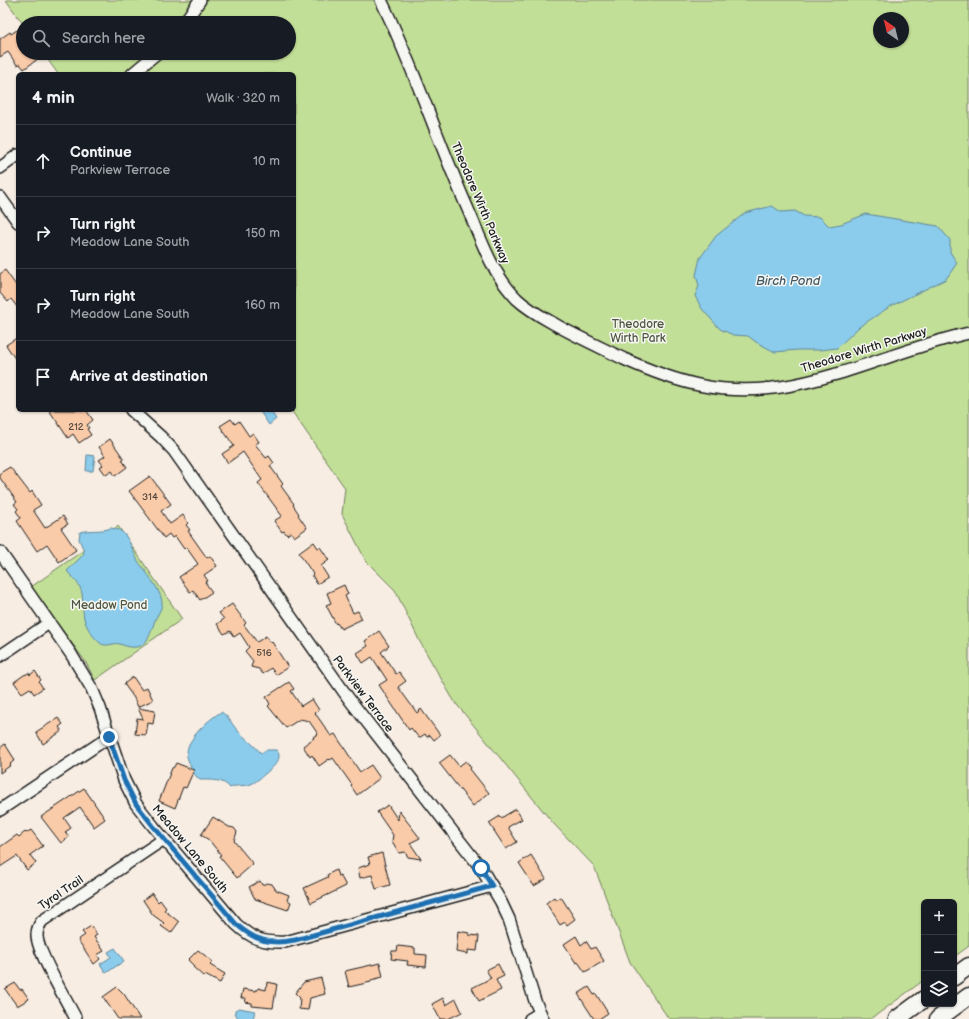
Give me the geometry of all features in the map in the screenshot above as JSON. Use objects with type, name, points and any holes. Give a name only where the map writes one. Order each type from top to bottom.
[{"type":"highway","points":[[957,975],[969,966]]},
{"type":"highway","points":[[938,1019],[969,996]]},
{"type":"highway","points":[[897,1019],[921,1001]]},
{"type":"street","points":[[189,16],[200,0]]},
{"type":"street","name":"Theodore Wirth Parkway","points":[[381,0],[395,28],[459,189],[490,261],[507,288],[531,311],[581,338],[663,376],[696,385],[723,389],[754,390],[782,387],[827,377],[942,339],[969,333]]},
{"type":"street","points":[[134,72],[149,60]]},
{"type":"street","points":[[0,168],[16,157]]},
{"type":"street","points":[[0,197],[16,219]]},
{"type":"street","name":"Parkview Terrace","points":[[132,412],[161,437],[184,465],[345,693],[466,846],[481,868],[509,919],[528,979],[542,1016]]},
{"type":"street","name":"Meadow Lane South","points":[[0,552],[70,654],[92,689],[100,708],[124,780],[144,814],[236,924],[250,936],[267,942],[284,942],[295,940],[492,886]]},
{"type":"street","points":[[0,656],[49,623]]},
{"type":"street","points":[[0,810],[109,737]]},
{"type":"street","name":"Tyrol Trail","points":[[76,1019],[41,951],[36,935],[38,927],[42,921],[164,839]]},
{"type":"street","points":[[530,1019],[542,1016]]},
{"type":"green space","name":"Theodore Wirth Park","points":[[6,0],[969,0],[969,946],[957,955],[957,899],[921,899],[921,982],[871,1019],[669,1019],[630,962],[594,866],[552,822],[454,701],[420,642],[395,590],[366,561],[342,514],[345,488],[292,412],[296,412],[296,72],[57,72],[48,60],[296,60],[296,16],[17,16]]},
{"type":"green space","name":"Meadow Pond","points":[[118,526],[182,619],[95,680],[85,661],[31,587]]},
{"type":"water","name":"Birch Pond","points":[[772,206],[781,212],[795,211],[804,216],[820,217],[829,226],[841,224],[866,214],[938,226],[950,240],[950,252],[957,263],[946,279],[891,306],[859,327],[837,348],[775,352],[748,336],[733,335],[720,329],[702,309],[695,296],[699,286],[696,275],[700,258],[716,236],[745,213]]},
{"type":"water","points":[[260,412],[271,412],[276,419],[269,425]]},
{"type":"water","points":[[87,455],[95,456],[93,471],[86,471]]},
{"type":"water","name":"Meadow Pond","points":[[111,528],[121,531],[125,535],[138,561],[153,581],[161,598],[161,607],[151,633],[145,643],[140,646],[128,647],[118,644],[105,645],[100,643],[95,638],[88,628],[83,615],[82,593],[80,587],[67,571],[83,555],[84,551],[79,539],[80,532]]},
{"type":"water","points":[[221,712],[261,753],[267,750],[276,750],[278,753],[279,756],[277,763],[256,782],[230,788],[221,782],[200,780],[194,774],[187,756],[188,747],[200,729]]},
{"type":"water","points":[[115,948],[124,961],[106,973],[100,964],[111,957],[108,952]]},
{"type":"water","points":[[239,1008],[255,1011],[253,1019],[238,1018],[235,1010]]},
{"type":"building","points":[[16,31],[16,60],[37,60],[24,69],[20,64],[17,65],[8,52],[0,57],[0,39],[10,32],[11,34]]},
{"type":"building","points":[[5,270],[16,285],[16,305],[11,299],[8,302],[0,293],[0,274]]},
{"type":"building","points":[[16,338],[16,360],[6,345]]},
{"type":"building","points":[[50,412],[87,412],[93,420],[87,425],[89,428],[87,429],[91,435],[79,443],[73,434],[68,438]]},
{"type":"building","points":[[231,419],[235,424],[239,421],[249,436],[253,433],[259,442],[255,444],[266,458],[269,456],[274,463],[270,466],[283,484],[281,486],[294,504],[293,505],[299,514],[298,515],[307,528],[294,537],[291,532],[287,535],[284,531],[282,532],[274,521],[282,516],[258,483],[262,480],[243,452],[228,463],[222,454],[234,446],[220,426]]},
{"type":"building","points":[[110,439],[124,459],[122,460],[127,467],[115,476],[112,471],[106,475],[100,467],[103,465],[99,460],[105,456],[99,447]]},
{"type":"building","points":[[10,467],[30,493],[32,491],[41,505],[33,510],[45,528],[63,516],[68,524],[61,528],[76,550],[59,562],[47,544],[37,551],[17,521],[21,518],[16,511],[18,509],[14,504],[17,502],[0,478],[0,473]]},
{"type":"building","points":[[150,476],[171,504],[161,511],[170,524],[183,515],[188,523],[186,525],[190,530],[188,531],[207,558],[210,556],[217,566],[204,575],[208,581],[205,582],[212,592],[200,600],[193,590],[190,592],[179,577],[198,564],[186,547],[184,549],[175,536],[172,538],[169,534],[164,538],[129,491]]},
{"type":"building","points":[[314,542],[318,548],[320,547],[329,560],[321,566],[328,577],[317,584],[312,575],[313,574],[299,553]]},
{"type":"building","points":[[344,585],[348,594],[345,596],[353,613],[358,611],[362,619],[341,629],[337,623],[336,624],[326,605],[331,603],[327,593]]},
{"type":"building","points":[[232,604],[246,623],[244,625],[257,642],[266,636],[271,643],[272,642],[288,667],[276,675],[271,668],[263,674],[259,669],[251,667],[253,661],[245,651],[249,647],[240,633],[234,637],[230,631],[224,634],[217,624],[224,619],[219,613]]},
{"type":"building","points":[[379,631],[389,646],[381,652],[396,674],[399,672],[406,681],[398,687],[417,713],[421,709],[440,735],[434,740],[430,735],[427,737],[425,734],[419,738],[411,728],[409,730],[379,685],[387,680],[372,657],[363,663],[357,653],[368,646],[365,641]]},
{"type":"building","points":[[35,671],[41,680],[39,682],[43,688],[34,694],[30,688],[22,693],[14,682],[24,675],[29,673],[30,675]]},
{"type":"building","points":[[133,677],[142,690],[147,687],[153,700],[138,707],[134,698],[124,684]]},
{"type":"building","points":[[289,682],[294,689],[291,691],[301,706],[312,699],[319,710],[315,713],[331,736],[335,734],[360,772],[371,765],[380,778],[357,795],[351,786],[352,785],[333,758],[319,766],[312,755],[310,757],[303,746],[318,734],[309,721],[300,719],[286,728],[268,706],[270,704],[266,697]]},
{"type":"building","points":[[138,708],[155,711],[153,724],[148,723],[146,735],[135,734],[137,718],[143,719]]},
{"type":"building","points":[[58,718],[63,724],[59,727],[62,731],[43,744],[36,732]]},
{"type":"building","points":[[5,744],[15,760],[0,773],[0,748]]},
{"type":"building","points":[[450,755],[459,766],[466,761],[471,768],[470,769],[489,793],[473,806],[439,763]]},
{"type":"building","points":[[176,763],[194,770],[186,788],[183,787],[175,808],[159,801],[172,768]]},
{"type":"building","points":[[84,788],[105,819],[94,827],[80,807],[64,818],[71,828],[65,832],[69,837],[61,843],[41,817]]},
{"type":"building","points":[[388,805],[398,820],[399,811],[420,838],[410,843],[421,859],[408,857],[405,852],[399,853],[392,841],[393,835],[377,812]]},
{"type":"building","points":[[516,809],[522,819],[508,827],[517,842],[506,849],[489,823]]},
{"type":"building","points":[[213,817],[229,827],[234,828],[237,832],[234,841],[253,864],[237,878],[219,856],[221,855],[209,840],[201,835]]},
{"type":"building","points":[[31,830],[43,846],[30,855],[36,863],[27,870],[17,856],[0,867],[0,847],[17,835],[19,837],[25,832],[26,833]]},
{"type":"building","points":[[382,853],[390,885],[376,889],[372,875],[360,878],[358,868],[370,864],[368,857]]},
{"type":"building","points":[[531,855],[546,879],[534,886],[519,863]]},
{"type":"building","points":[[336,870],[338,876],[340,875],[346,886],[311,903],[304,888],[328,877],[327,875]]},
{"type":"building","points":[[260,881],[262,885],[267,883],[272,884],[276,890],[289,895],[287,900],[291,902],[288,910],[255,899],[249,887]]},
{"type":"building","points":[[152,893],[158,902],[160,900],[166,908],[164,910],[179,922],[171,933],[161,926],[164,923],[153,915],[143,900]]},
{"type":"building","points":[[554,897],[556,900],[561,897],[575,919],[567,925],[565,922],[560,925],[546,903]]},
{"type":"building","points":[[91,926],[97,935],[94,937],[104,951],[97,955],[100,959],[94,964],[78,940],[85,935],[82,932]]},
{"type":"building","points":[[458,931],[469,933],[469,935],[479,936],[477,951],[468,950],[468,954],[456,952]]},
{"type":"building","points":[[576,936],[581,945],[586,941],[591,949],[595,947],[604,961],[585,972],[578,962],[576,963],[564,944]]},
{"type":"building","points":[[398,946],[415,948],[415,954],[427,955],[426,967],[407,965],[408,961],[391,959],[392,951],[397,951]]},
{"type":"building","points":[[198,950],[213,962],[210,965],[225,974],[220,983],[205,975],[204,977],[188,960]]},
{"type":"building","points":[[380,963],[383,977],[371,980],[371,982],[349,987],[345,971]]},
{"type":"building","points":[[498,964],[504,976],[496,980],[501,990],[479,1001],[472,988],[491,978],[486,970]]},
{"type":"building","points":[[321,978],[325,994],[310,998],[308,1010],[299,1009],[300,998],[295,993],[304,982]]},
{"type":"building","points":[[267,982],[277,984],[273,1008],[252,1006],[252,1003],[245,1002],[246,998],[241,998],[243,989],[256,991],[258,988],[266,990]]},
{"type":"building","points":[[15,983],[20,990],[22,989],[29,999],[17,1006],[5,989]]},
{"type":"building","points":[[117,987],[124,994],[140,1019],[118,1019],[103,997]]},
{"type":"building","points":[[589,987],[594,995],[596,994],[608,1013],[599,1019],[594,1019],[578,994]]},
{"type":"building","points":[[443,998],[446,1005],[456,999],[462,1012],[448,1019],[440,1019],[432,1004]]},
{"type":"route","points":[[109,737],[124,780],[136,804],[236,924],[250,936],[262,941],[272,943],[295,940],[492,886],[481,868]]}]
